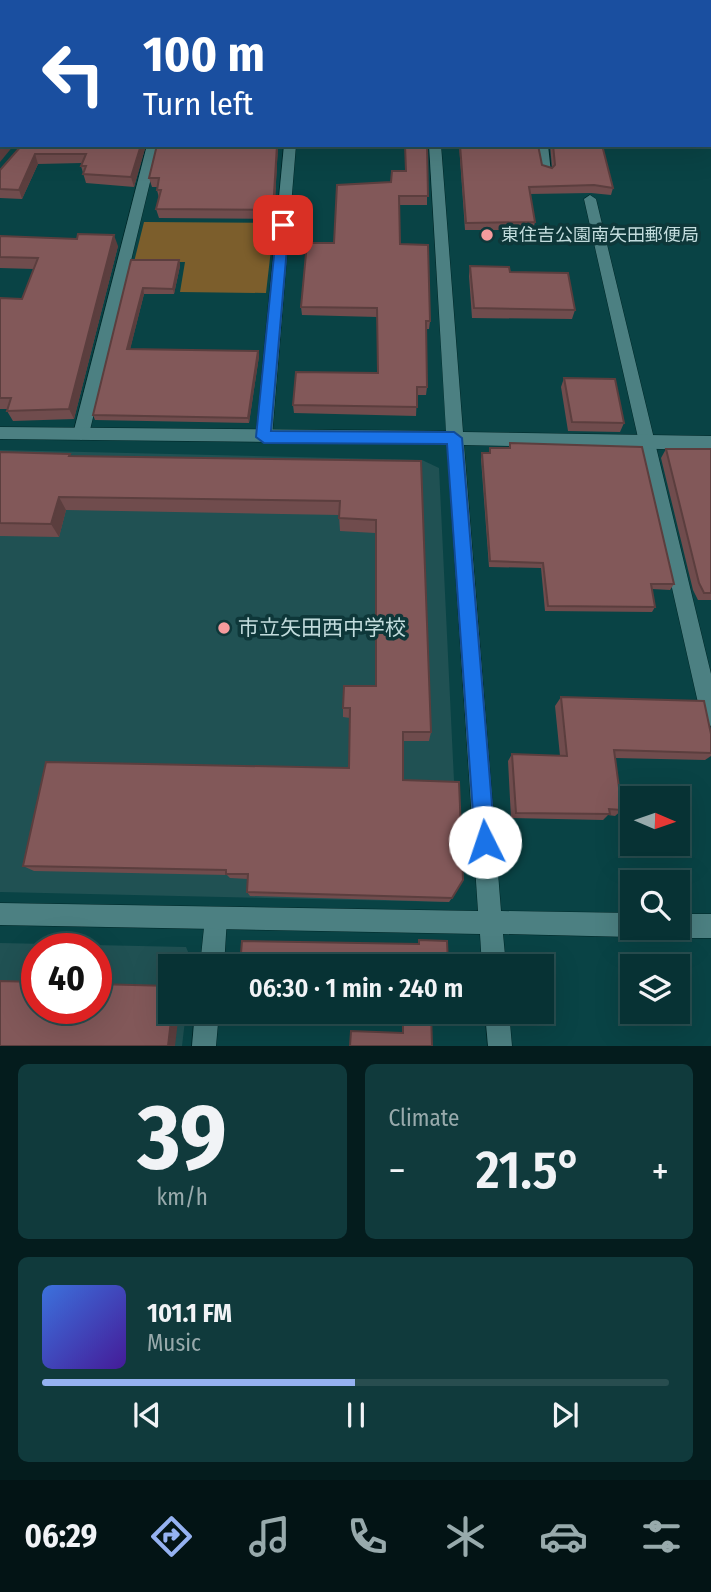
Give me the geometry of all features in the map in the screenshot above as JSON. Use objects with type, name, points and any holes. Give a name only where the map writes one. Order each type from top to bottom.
[{"type":"street","points":[[80,434],[152,147]]},
{"type":"street","points":[[264,437],[290,147]]},
{"type":"street","points":[[435,147],[454,438],[493,954]]},
{"type":"street","points":[[590,199],[711,716]]},
{"type":"street","points":[[0,433],[711,443]]},
{"type":"street","points":[[0,914],[620,925]]},
{"type":"street","points":[[213,954],[216,918]]},
{"type":"street","points":[[690,926],[711,926]]},
{"type":"street","points":[[204,1046],[207,1024]]},
{"type":"street","points":[[498,1024],[499,1046]]},
{"type":"lane","points":[[542,147],[547,171]]},
{"type":"shaded area","points":[[144,222],[274,223],[266,293],[180,292],[185,262],[134,262]]},
{"type":"shaded area","name":"市立矢田西中学校","points":[[0,450],[422,460],[439,468],[459,885],[449,902],[0,892]]},
{"type":"shaded area","points":[[0,943],[21,943],[21,1024],[112,1024],[112,945],[186,947],[189,954],[158,954],[158,1024],[185,1024],[182,1046],[0,1046]]},
{"type":"building","points":[[20,147],[140,147],[131,177],[83,174],[86,166],[81,166],[86,154],[35,154],[19,190],[0,189],[0,170]]},
{"type":"building","points":[[157,147],[277,147],[273,210],[156,209],[161,190],[157,190],[159,178],[149,178]]},
{"type":"building","points":[[405,147],[427,147],[428,196],[399,196],[400,244],[428,245],[430,321],[426,321],[427,387],[417,387],[417,407],[293,405],[296,372],[378,373],[377,308],[301,307],[307,243],[334,243],[337,185],[391,182],[392,171],[406,171]]},
{"type":"building","points":[[460,147],[538,147],[542,165],[552,168],[555,165],[553,147],[603,147],[613,188],[594,185],[529,187],[535,222],[466,223]]},
{"type":"building","points":[[78,234],[114,235],[69,409],[7,411],[11,398],[0,398],[0,298],[22,299],[38,258],[0,257],[0,236],[77,239]]},
{"type":"building","points":[[131,260],[179,260],[173,289],[143,288],[127,349],[258,351],[248,418],[93,415]]},
{"type":"building","points":[[470,266],[509,267],[510,272],[568,273],[575,310],[474,308]]},
{"type":"building","points":[[564,378],[615,379],[624,423],[572,422]]},
{"type":"building","points":[[510,443],[642,447],[674,584],[651,584],[655,607],[548,606],[543,563],[490,561],[482,453],[490,453],[490,448],[510,448]]},
{"type":"building","points":[[666,449],[711,449],[711,593],[704,593],[699,583]]},
{"type":"building","points":[[0,452],[70,454],[69,456],[421,461],[431,732],[403,732],[403,780],[459,782],[463,880],[452,898],[247,892],[248,874],[226,874],[226,870],[23,866],[46,762],[349,768],[350,708],[343,708],[344,686],[376,686],[376,520],[339,518],[340,501],[59,497],[51,524],[0,523]]},
{"type":"building","points":[[561,697],[704,701],[711,734],[711,753],[614,750],[620,810],[609,809],[610,814],[516,813],[512,754],[567,756]]},
{"type":"building","points":[[419,940],[447,941],[448,954],[241,954],[242,941],[419,944]]},
{"type":"building","points":[[0,981],[21,982],[21,1024],[112,1024],[112,984],[158,986],[158,1024],[171,1024],[168,1046],[0,1046]]},
{"type":"building","points":[[403,1024],[431,1024],[432,1046],[350,1046],[351,1031],[403,1033]]},
{"type":"place","name":"東住吉公園南矢田郵便局","points":[[487,235]]},
{"type":"place","name":"市立矢田西中学校","points":[[224,628]]},
{"type":"route","points":[[283,225],[264,437],[454,438],[485,842]]}]
